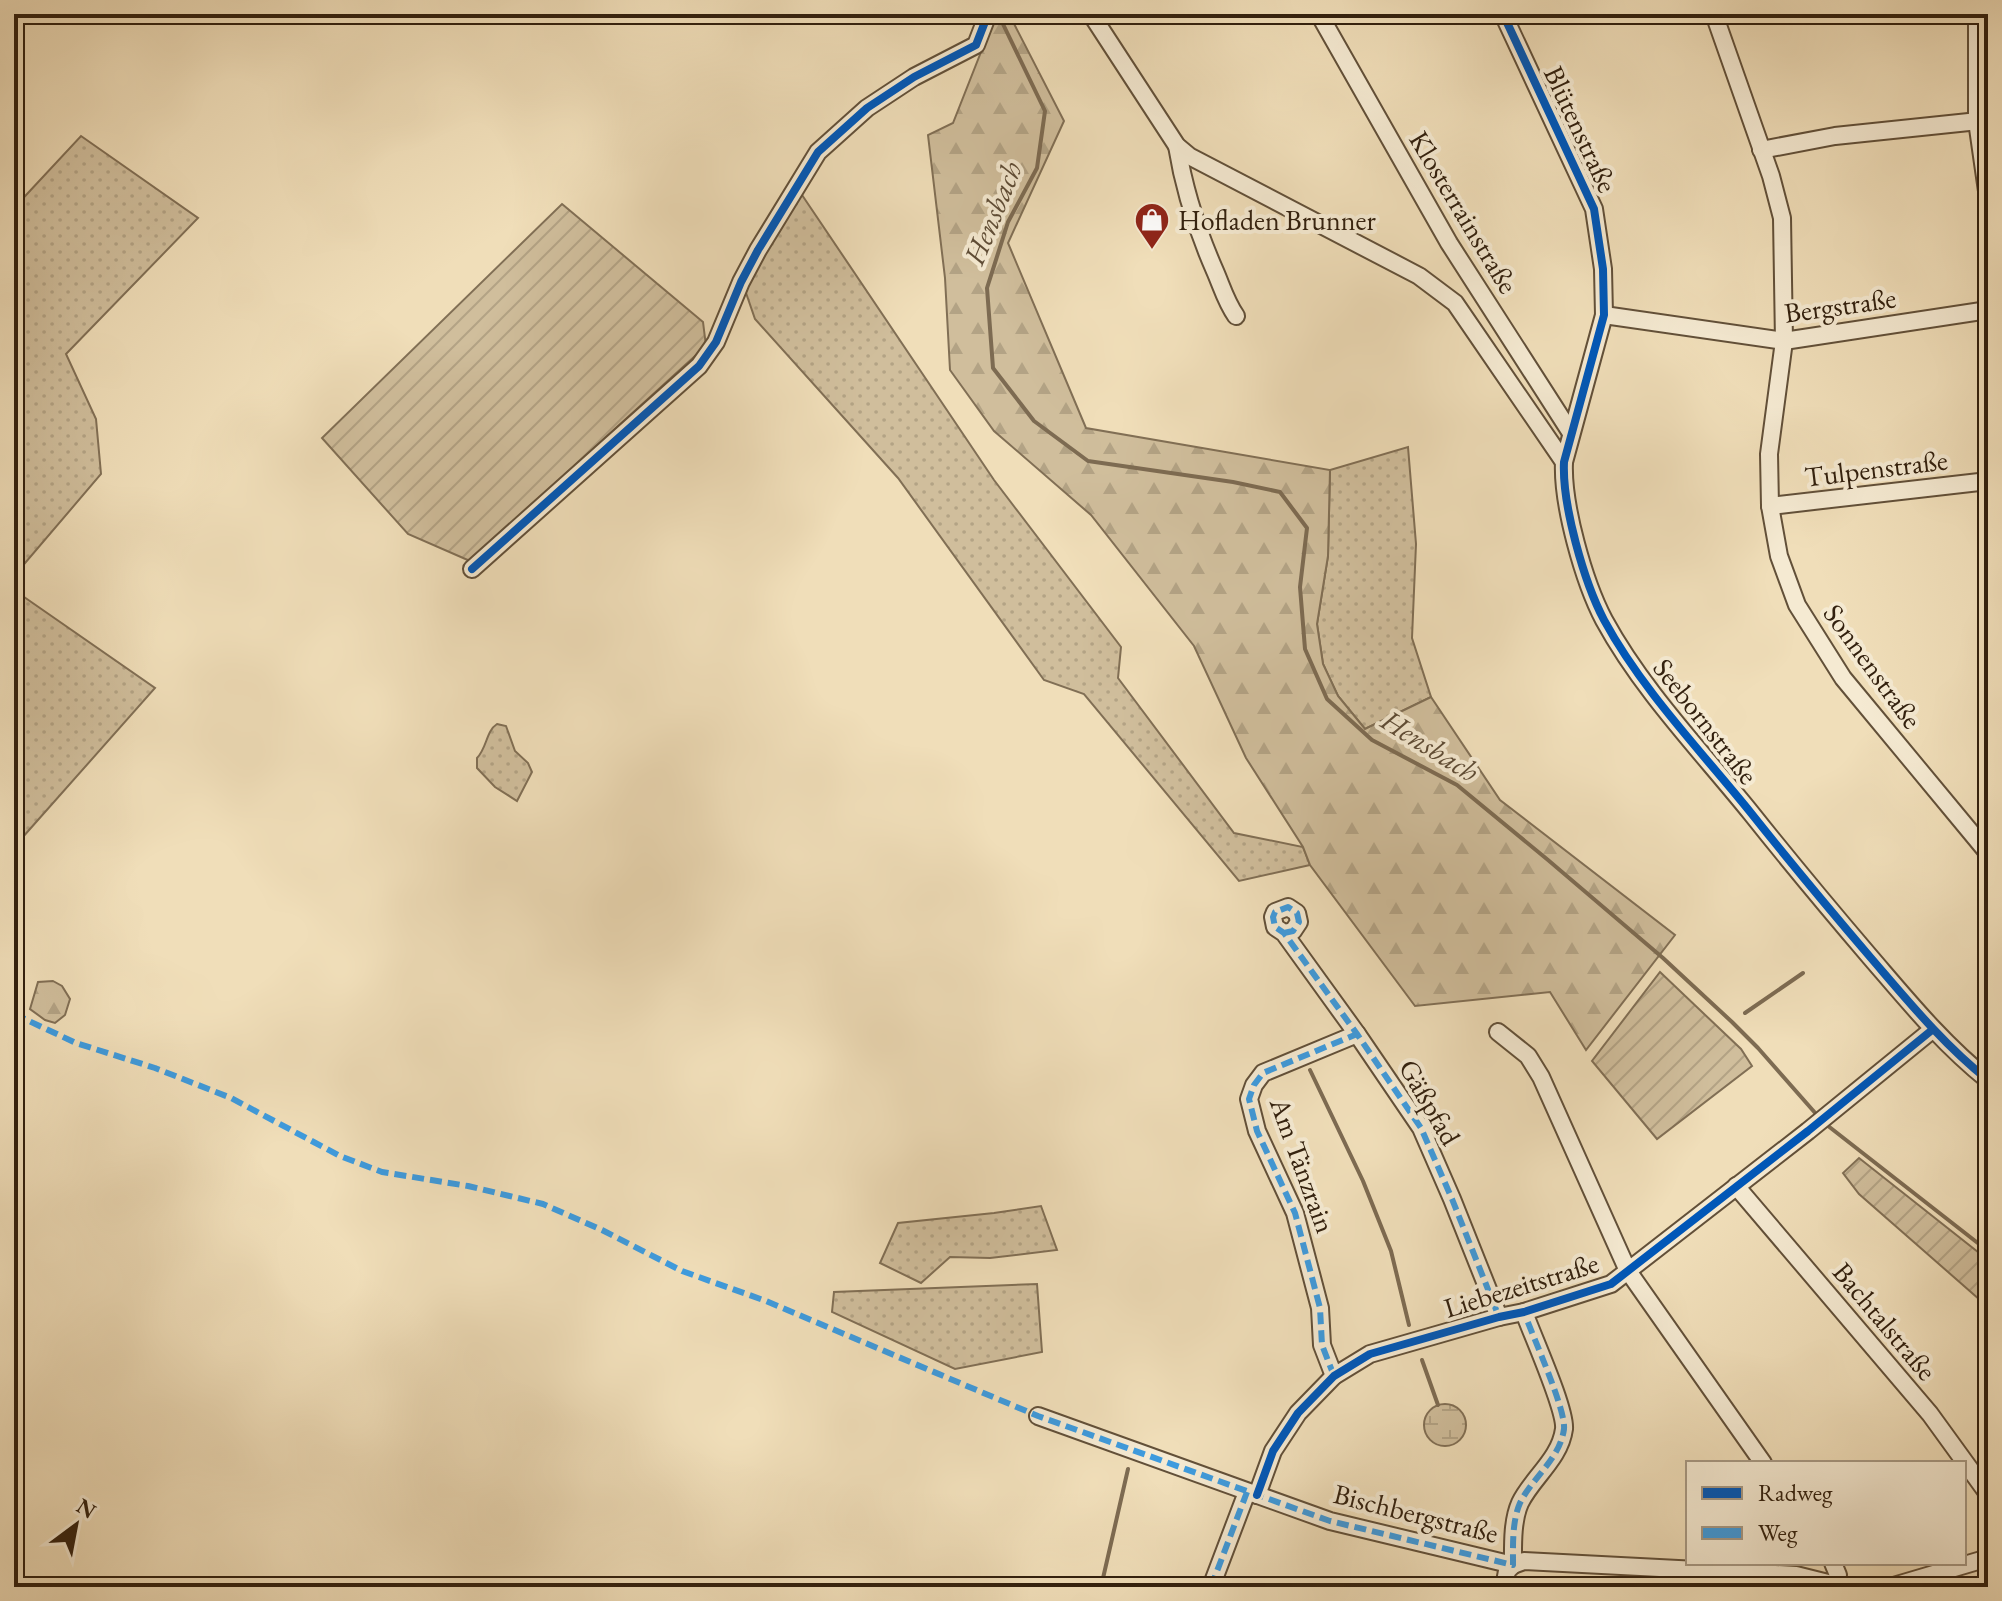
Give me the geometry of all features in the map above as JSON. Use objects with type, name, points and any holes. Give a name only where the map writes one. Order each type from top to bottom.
[{"type":"street","points":[[472,569],[699,366],[716,342],[758,250],[818,152],[867,108],[914,77],[976,45],[988,14]]},
{"type":"street","points":[[1091,14],[1177,146],[1189,156],[1419,276],[1455,303],[1564,462]]},
{"type":"street","name":"Klosterrainstraße","points":[[1319,14],[1449,243],[1571,433]]},
{"type":"street","name":"Blütenstraße","points":[[1503,14],[1594,209],[1603,269],[1604,315]]},
{"type":"street","name":"Sonnenstraße","points":[[1714,14],[1782,218],[1784,341],[1769,454],[1770,506],[1779,556],[1797,605],[1843,678],[1988,853]]},
{"type":"street","points":[[1977,14],[1988,198]]},
{"type":"street","points":[[1761,150],[1835,136],[1982,121]]},
{"type":"street","points":[[1177,146],[1198,235],[1227,303],[1236,316]]},
{"type":"street","name":"Bergstraße","points":[[1604,315],[1784,341],[1988,310]]},
{"type":"street","name":"Seebornstraße","points":[[1604,315],[1564,462],[1567,498],[1583,561],[1604,619],[1650,689],[1813,889],[1932,1030],[1988,1080]]},
{"type":"street","name":"Tulpenstraße","points":[[1770,506],[1988,481]]},
{"type":"street","name":"Gäßpfad","points":[[1284,933],[1421,1128],[1499,1317]]},
{"type":"street","name":"Liebezeitstraße","points":[[1211,1587],[1273,1451],[1298,1413],[1334,1376],[1370,1354],[1524,1312],[1611,1284],[1932,1030]]},
{"type":"street","points":[[1498,1032],[1528,1056],[1541,1077],[1628,1271],[1762,1461]]},
{"type":"street","name":"Am Tänzrain","points":[[1334,1376],[1322,1345],[1320,1308],[1295,1213],[1257,1131],[1249,1099],[1263,1073],[1357,1034]]},
{"type":"street","name":"Bachtalstraße","points":[[1736,1186],[1930,1414],[1964,1461]]},
{"type":"street","points":[[1504,1587],[1507,1571],[1513,1565],[1519,1505],[1548,1465],[1564,1430],[1552,1386],[1524,1312]]},
{"type":"street","name":"Bischbergstraße","points":[[1038,1416],[1330,1521],[1513,1565],[1524,1561],[1796,1575],[1840,1585]]},
{"type":"street","name":"Bachtalstraße","points":[[1966,1464],[1988,1494]]},
{"type":"street","points":[[1966,1565],[1988,1558]]},
{"type":"street","points":[[1834,1565],[1840,1585]]},
{"type":"street","points":[[1890,1587],[1964,1565]]},
{"type":"green space","points":[[996,14],[1009,14],[1064,121],[1008,243],[1086,428],[1330,470],[1328,556],[1317,624],[1323,664],[1338,696],[1365,729],[1431,697],[1500,800],[1675,935],[1586,1050],[1550,992],[1415,1006],[1310,865],[1303,847],[1246,758],[1194,646],[1091,515],[994,431],[950,370],[945,278],[928,135],[953,123]]},
{"type":"green space","points":[[81,136],[198,218],[66,354],[96,419],[101,474],[14,576],[14,208]]},
{"type":"green space","points":[[800,192],[994,480],[1121,647],[1118,678],[1234,833],[1303,847],[1310,865],[1239,881],[1084,694],[1044,680],[898,478],[755,319],[744,287]]},
{"type":"green space","points":[[562,204],[703,322],[706,346],[470,561],[408,534],[322,438]]},
{"type":"green space","points":[[1408,447],[1416,544],[1412,638],[1431,697],[1365,729],[1338,696],[1323,664],[1317,624],[1328,556],[1330,470]]},
{"type":"green space","points":[[14,590],[155,688],[14,847]]},
{"type":"green space","points":[[497,724],[506,726],[515,751],[528,763],[532,772],[517,801],[495,787],[477,768],[477,758]]},
{"type":"green space","points":[[1660,972],[1741,1049],[1752,1066],[1657,1139],[1592,1061]]},
{"type":"green space","points":[[53,981],[62,986],[70,999],[65,1015],[55,1023],[30,1009],[38,982]]},
{"type":"green space","points":[[1859,1158],[1988,1260],[1988,1307],[1859,1194],[1843,1173]]},
{"type":"green space","points":[[1041,1206],[1057,1250],[990,1258],[950,1257],[921,1283],[880,1263],[898,1223]]},
{"type":"green space","points":[[1037,1284],[1042,1352],[955,1369],[832,1312],[834,1292]]},
{"type":"green space","points":[[1445,1404],[1460,1410],[1466,1425],[1460,1440],[1445,1446],[1430,1440],[1424,1425],[1430,1410]]},
{"type":"waterway","name":"Hensbach","points":[[1005,14],[1002,22],[1045,111],[1037,168],[1008,222],[987,288],[993,368],[1034,421],[1088,461],[1280,492],[1307,528],[1300,587],[1305,649],[1327,699],[1372,740],[1457,785],[1548,860],[1663,958],[1732,1022],[1817,1115]]},
{"type":"waterway","points":[[1745,1013],[1803,973]]},
{"type":"waterway","points":[[1310,1070],[1363,1181],[1391,1251],[1409,1325]]},
{"type":"waterway","name":"Hensbach","points":[[1823,1122],[1988,1251]]},
{"type":"waterway","points":[[1422,1360],[1438,1405]]},
{"type":"waterway","points":[[1101,1587],[1128,1469]]},
{"type":"marked path","points":[[1284,933],[1293,931],[1299,922],[1297,913],[1288,907],[1275,912],[1275,927],[1284,933],[1421,1128],[1499,1317]]},
{"type":"marked path","points":[[14,1014],[76,1043],[155,1068],[231,1098],[340,1156],[382,1172],[468,1186],[543,1204],[682,1271],[766,1301],[1038,1416],[1330,1521],[1513,1565],[1517,1510],[1557,1450],[1564,1429],[1554,1389],[1524,1312]]},
{"type":"marked path","points":[[1334,1376],[1322,1345],[1320,1308],[1295,1213],[1257,1131],[1249,1099],[1263,1073],[1357,1034]]},
{"type":"marked path","points":[[1211,1587],[1247,1492]]},
{"type":"cycle path","points":[[472,569],[699,366],[716,342],[758,250],[818,152],[867,108],[914,77],[976,45],[988,14]]},
{"type":"cycle path","points":[[1503,14],[1594,209],[1603,269],[1604,315],[1564,462],[1564,480],[1582,565],[1596,604],[1619,646],[1673,720],[1912,1006],[1988,1080]]},
{"type":"cycle path","points":[[1257,1495],[1273,1451],[1298,1413],[1334,1376],[1370,1354],[1524,1312],[1611,1284],[1932,1030]]},
{"type":"place","name":"Hofladen Brunner","points":[[1152,251]]}]
